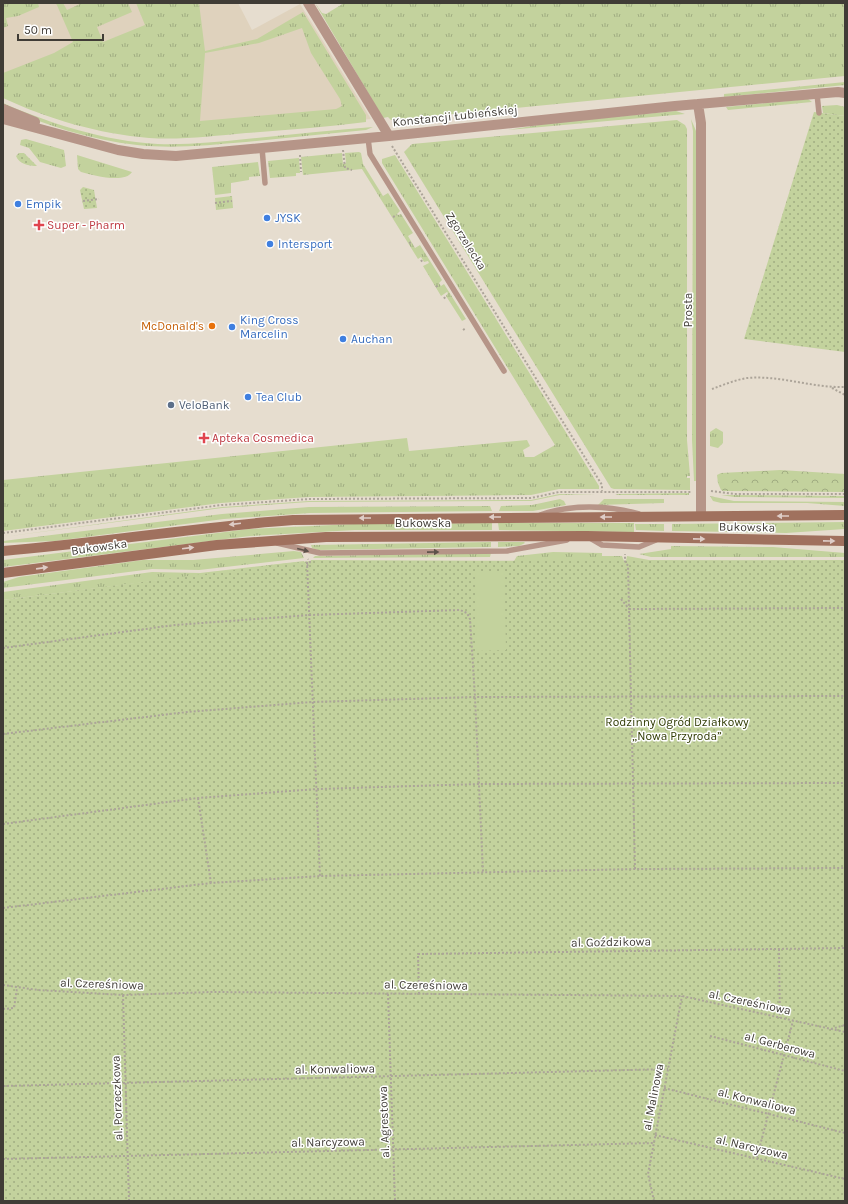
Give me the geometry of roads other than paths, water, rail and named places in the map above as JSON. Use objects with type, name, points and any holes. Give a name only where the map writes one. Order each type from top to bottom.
[{"type":"main road","name":"Bukowska","points":[[3,551],[56,547],[242,524],[292,520],[845,515]]},
{"type":"main road","name":"Bukowska","points":[[3,573],[266,540],[350,536],[587,536],[845,541]]},
{"type":"street","points":[[308,3],[388,136]]},
{"type":"street","name":"Konstancji Łubieńskiej","points":[[3,119],[118,150],[143,154],[176,156],[698,104],[838,92],[845,94]]},
{"type":"street","name":"Prosta","points":[[698,104],[701,123],[701,516]]},
{"type":"street","name":"Konstancji Łubieńskiej","points":[[3,109],[70,136]]},
{"type":"lane","points":[[817,94],[819,113]]},
{"type":"lane","points":[[368,138],[370,154],[504,371]]},
{"type":"lane","points":[[262,148],[265,183]]},
{"type":"lane","points":[[266,540],[307,552],[320,553],[501,551],[587,536]]},
{"type":"place","name":"Empik","points":[[18,204]]},
{"type":"place","name":"JYSK","points":[[267,218]]},
{"type":"place","name":"Super - Pharm","points":[[39,225]]},
{"type":"place","name":"Intersport","points":[[270,244]]},
{"type":"place","name":"McDonald's","points":[[212,326]]},
{"type":"place","name":"King Cross Marcelin","points":[[232,327]]},
{"type":"place","name":"Auchan","points":[[343,339]]},
{"type":"place","name":"Tea Club","points":[[248,397]]},
{"type":"place","name":"VeloBank","points":[[171,405]]},
{"type":"place","name":"Apteka Cosmedica","points":[[204,438]]},
{"type":"park label","name":"Rodzinny Ogród Działkowy „Nowa Przyroda”","points":[[677,729]]}]
